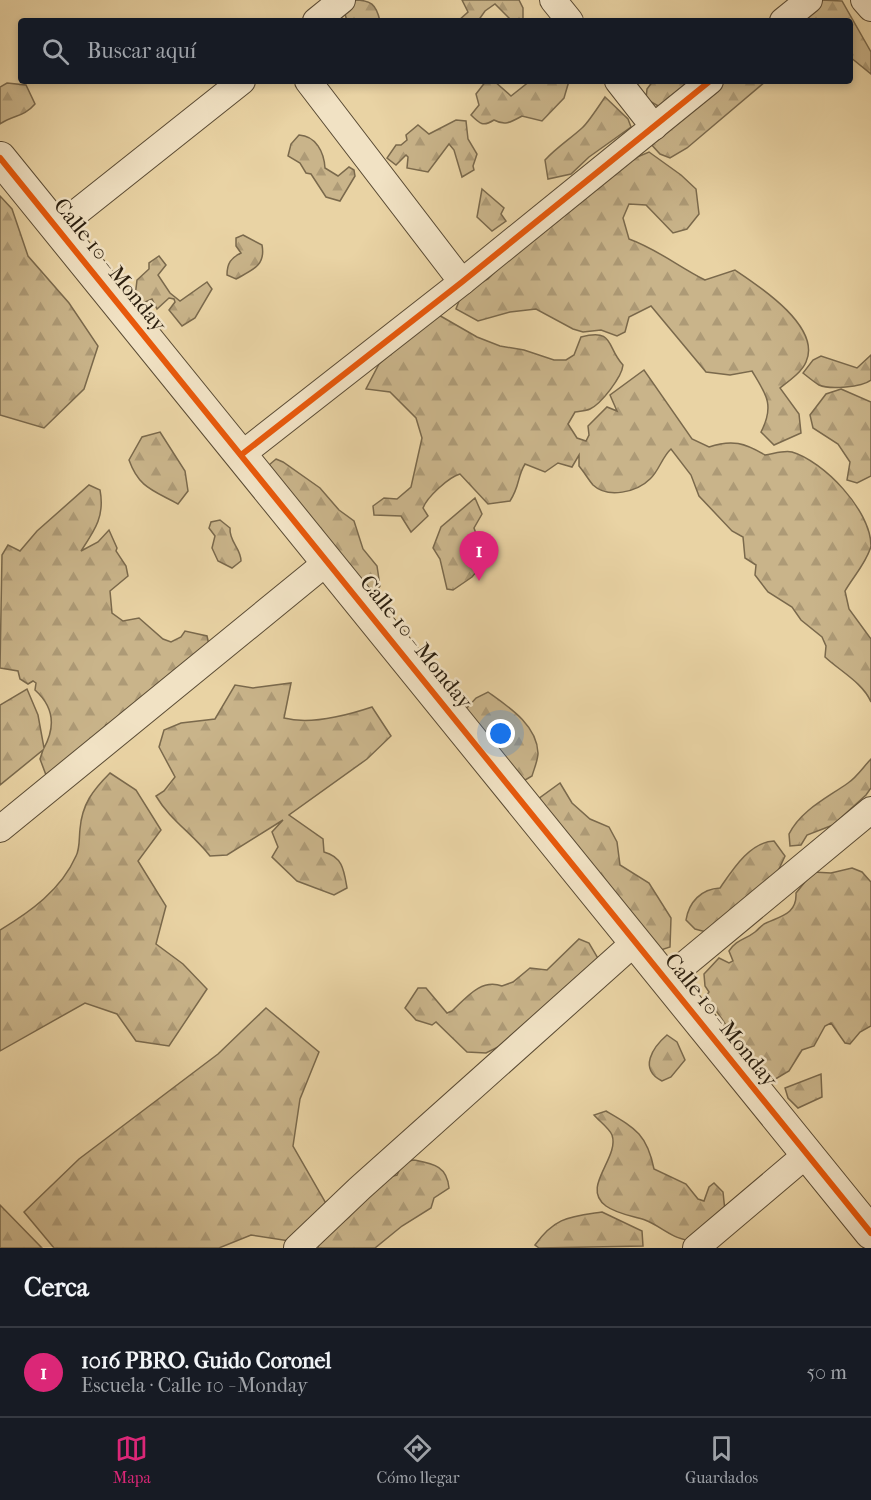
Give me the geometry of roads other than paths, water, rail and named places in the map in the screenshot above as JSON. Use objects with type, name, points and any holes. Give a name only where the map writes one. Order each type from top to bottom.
[{"type":"street","points":[[320,18],[342,0]]},
{"type":"street","points":[[554,0],[568,18]]},
{"type":"street","points":[[787,18],[809,0]]},
{"type":"street","points":[[864,0],[871,8]]},
{"type":"street","points":[[57,228],[238,84]]},
{"type":"street","points":[[310,84],[462,282]]},
{"type":"street","points":[[620,84],[654,127]]},
{"type":"street","points":[[241,455],[462,282],[706,84]]},
{"type":"street","name":"Calle 10 - Monday","points":[[0,158],[871,1233]]},
{"type":"street","points":[[0,829],[327,562]]},
{"type":"street","points":[[666,980],[871,810]]},
{"type":"street","points":[[297,1248],[360,1188],[635,942]]},
{"type":"street","points":[[696,1248],[807,1154]]},
{"type":"place","name":"1016 PBRO. Guido Coronel","points":[[479,581]]}]
